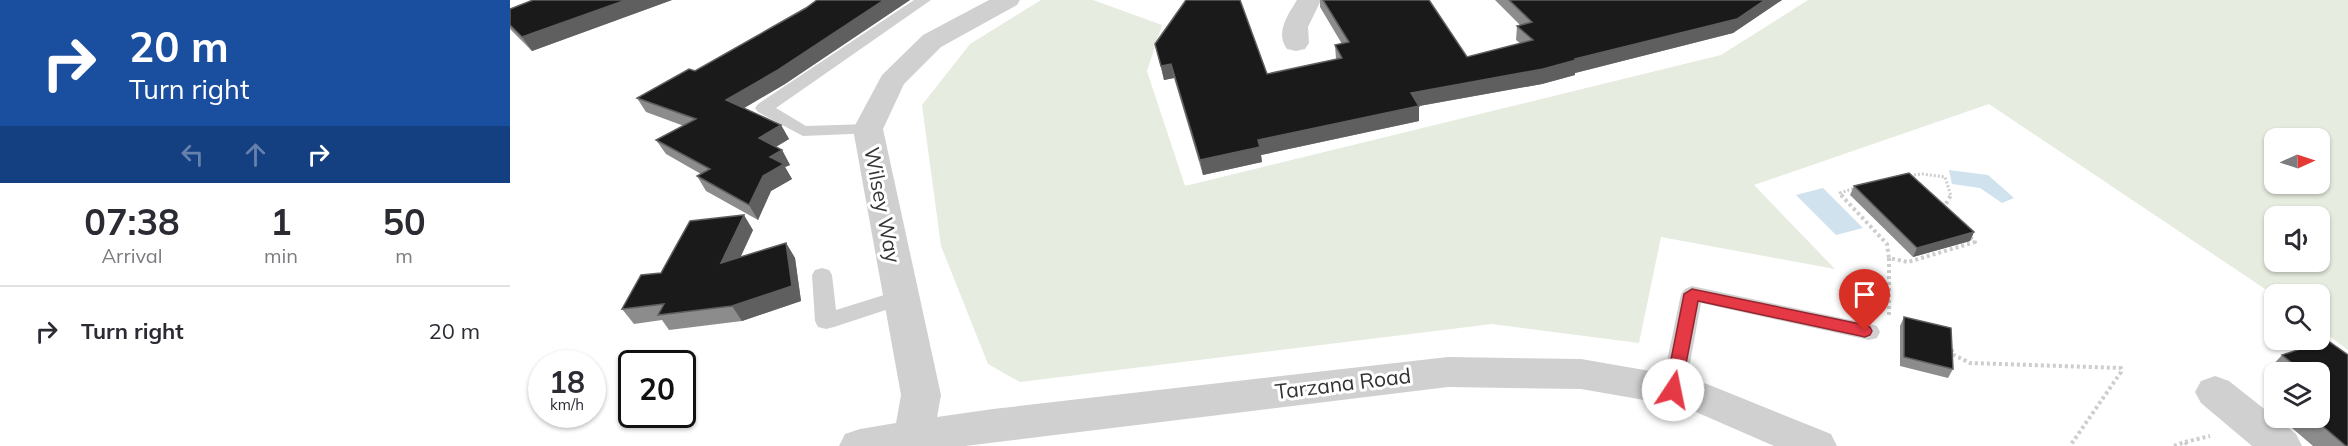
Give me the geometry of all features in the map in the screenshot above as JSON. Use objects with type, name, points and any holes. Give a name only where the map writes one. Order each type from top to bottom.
[{"type":"street","name":"Wilsey Way","points":[[910,442],[921,395],[868,129],[892,81],[932,41],[1008,0]]},
{"type":"street","points":[[1296,43],[1295,27],[1309,0]]},
{"type":"street","name":"Tarzana Road","points":[[860,446],[910,442],[993,425],[1448,372],[1581,374],[1673,390],[1707,400],[1805,444]]},
{"type":"street","points":[[2215,392],[2281,446]]},
{"type":"lane","points":[[868,129],[803,131],[764,108],[924,0]]},
{"type":"lane","points":[[822,275],[826,321],[900,298]]},
{"type":"lane","points":[[1673,390],[1692,294],[1869,332]]},
{"type":"path","points":[[1901,176],[1923,174],[1945,177],[1951,196],[1942,210],[1950,218]]},
{"type":"path","points":[[1860,187],[1840,193],[1887,244],[1889,320]]},
{"type":"path","points":[[1889,258],[1908,262],[1975,242],[1966,234]]},
{"type":"path","points":[[1952,345],[1952,354],[1970,363],[2121,368],[2121,372],[2070,446]]},
{"type":"path","points":[[2174,446],[2185,442],[2189,446]]},
{"type":"shaded area","points":[[1041,0],[1093,0],[1162,25],[1147,71],[1185,186],[1721,55],[1808,0],[2348,0],[2348,350],[2330,336],[2330,284],[2264,284],[2264,288],[1989,104],[1754,185],[1835,269],[1661,237],[1639,343],[1492,324],[1020,382],[988,364],[941,246],[922,105],[970,44]]},
{"type":"water","points":[[1949,170],[1988,175],[2014,198],[2002,203],[1980,188],[1952,184]]},
{"type":"water","points":[[1823,188],[1863,228],[1836,235],[1796,195]]},
{"type":"building","points":[[533,0],[626,0],[522,37],[510,25],[510,9]]},
{"type":"building","points":[[817,0],[884,0],[778,70],[726,100],[781,125],[759,138],[782,150],[770,157],[784,164],[763,176],[749,205],[697,176],[710,169],[656,140],[696,119],[637,98],[689,69],[695,71]]},
{"type":"building","points":[[1186,0],[1240,0],[1267,74],[1342,58],[1335,45],[1349,42],[1323,0],[1429,0],[1467,57],[1533,40],[1517,26],[1532,22],[1509,0],[1765,0],[1737,19],[1543,69],[1411,93],[1419,106],[1258,140],[1260,147],[1200,160],[1171,64],[1161,66],[1155,44]]},
{"type":"building","points":[[1909,173],[1974,232],[1917,248],[1854,186]]},
{"type":"building","points":[[744,215],[721,263],[786,243],[792,286],[732,306],[658,315],[664,304],[622,309],[641,275],[661,273],[690,221]]},
{"type":"building","points":[[1904,317],[1951,328],[1953,369],[1904,357]]},
{"type":"building","points":[[2330,342],[2348,355],[2348,446],[2325,428],[2330,428],[2330,362],[2290,362],[2282,355],[2297,350],[2330,350]]},
{"type":"route","points":[[1673,390],[1692,294],[1865,331]]}]
